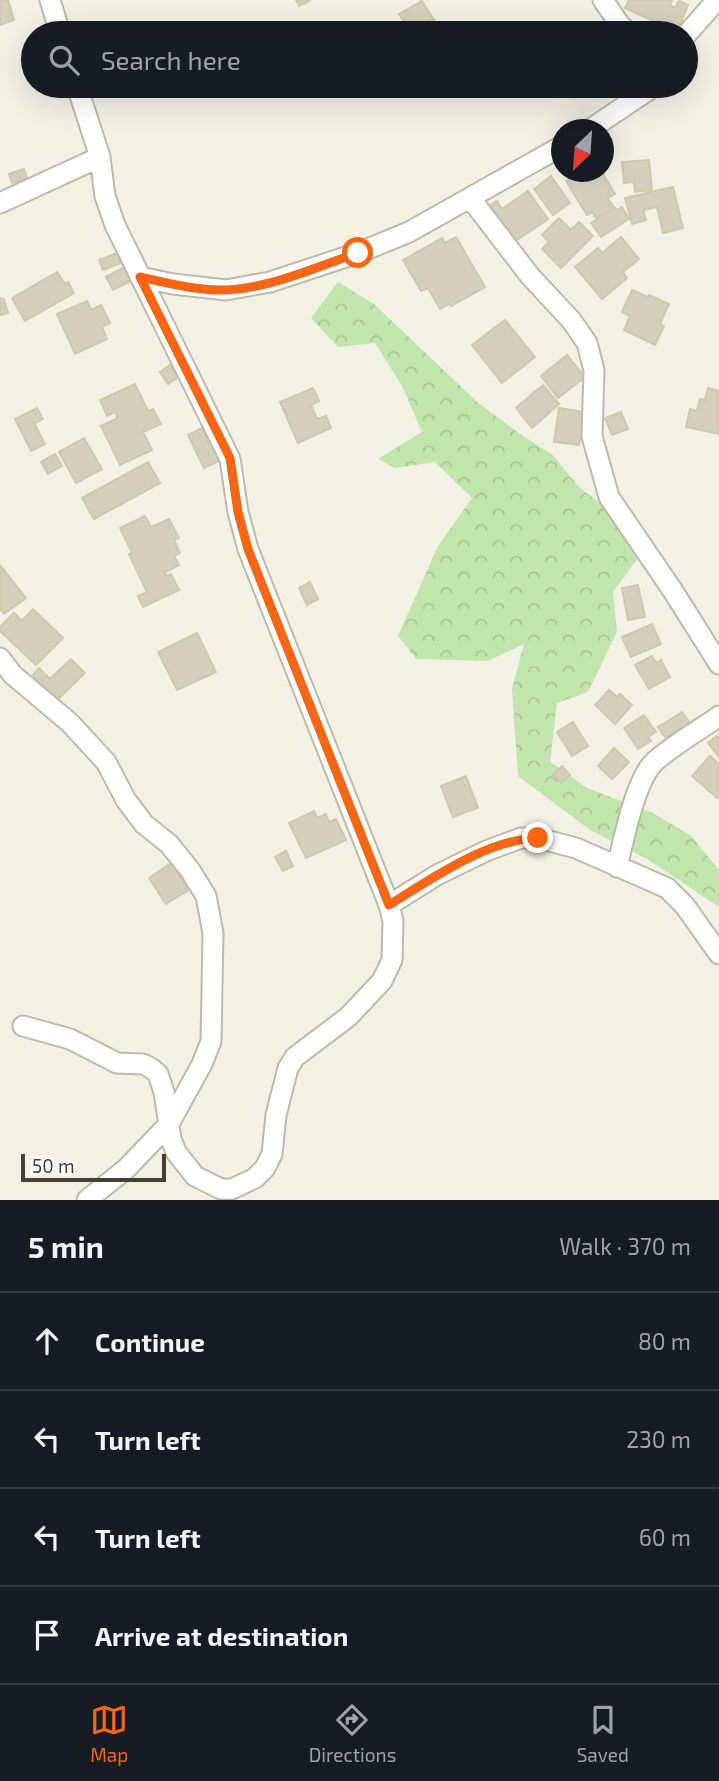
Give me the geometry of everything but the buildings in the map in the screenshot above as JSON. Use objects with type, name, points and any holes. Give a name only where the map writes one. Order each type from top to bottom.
[{"type":"street","points":[[50,0],[56,21]]},
{"type":"street","points":[[603,0],[617,21]]},
{"type":"street","points":[[698,22],[717,0]]},
{"type":"street","points":[[23,1026],[70,1039],[117,1063],[143,1064],[151,1068],[158,1074],[164,1092],[171,1139],[176,1152],[195,1176],[204,1182],[221,1189],[232,1189],[255,1178],[265,1168],[272,1154],[276,1115],[288,1068],[295,1057],[348,1017],[382,981],[392,960],[393,921],[389,905],[248,549],[238,512],[230,458],[115,225],[106,196],[100,157],[81,98]]},
{"type":"street","points":[[606,119],[637,98]]},
{"type":"street","points":[[140,277],[226,290],[270,282],[358,253],[409,232],[551,152]]},
{"type":"street","points":[[0,203],[100,157]]},
{"type":"street","points":[[471,199],[587,344],[594,370],[592,436],[609,497],[719,664]]},
{"type":"street","points":[[0,658],[13,675],[70,723],[106,762],[126,800],[144,824],[169,844],[190,870],[206,896],[213,933],[211,1041],[202,1064],[169,1124],[126,1169],[87,1200]]},
{"type":"street","points":[[617,867],[639,788],[649,767],[719,716]]},
{"type":"street","points":[[389,905],[486,851],[521,838],[554,840],[667,888],[685,906],[719,954]]},
{"type":"green space","points":[[338,282],[374,304],[476,401],[553,455],[578,486],[623,522],[641,554],[613,592],[617,632],[588,692],[557,703],[550,762],[587,788],[653,813],[691,836],[719,870],[719,907],[647,859],[590,830],[518,776],[512,689],[524,644],[488,661],[416,659],[398,636],[438,546],[472,498],[435,462],[395,468],[378,459],[422,432],[402,386],[375,343],[338,347],[311,318]]},
{"type":"route","points":[[358,253],[270,282],[226,290],[140,277],[230,458],[238,512],[248,549],[389,905],[486,851],[521,838],[538,838]]}]
